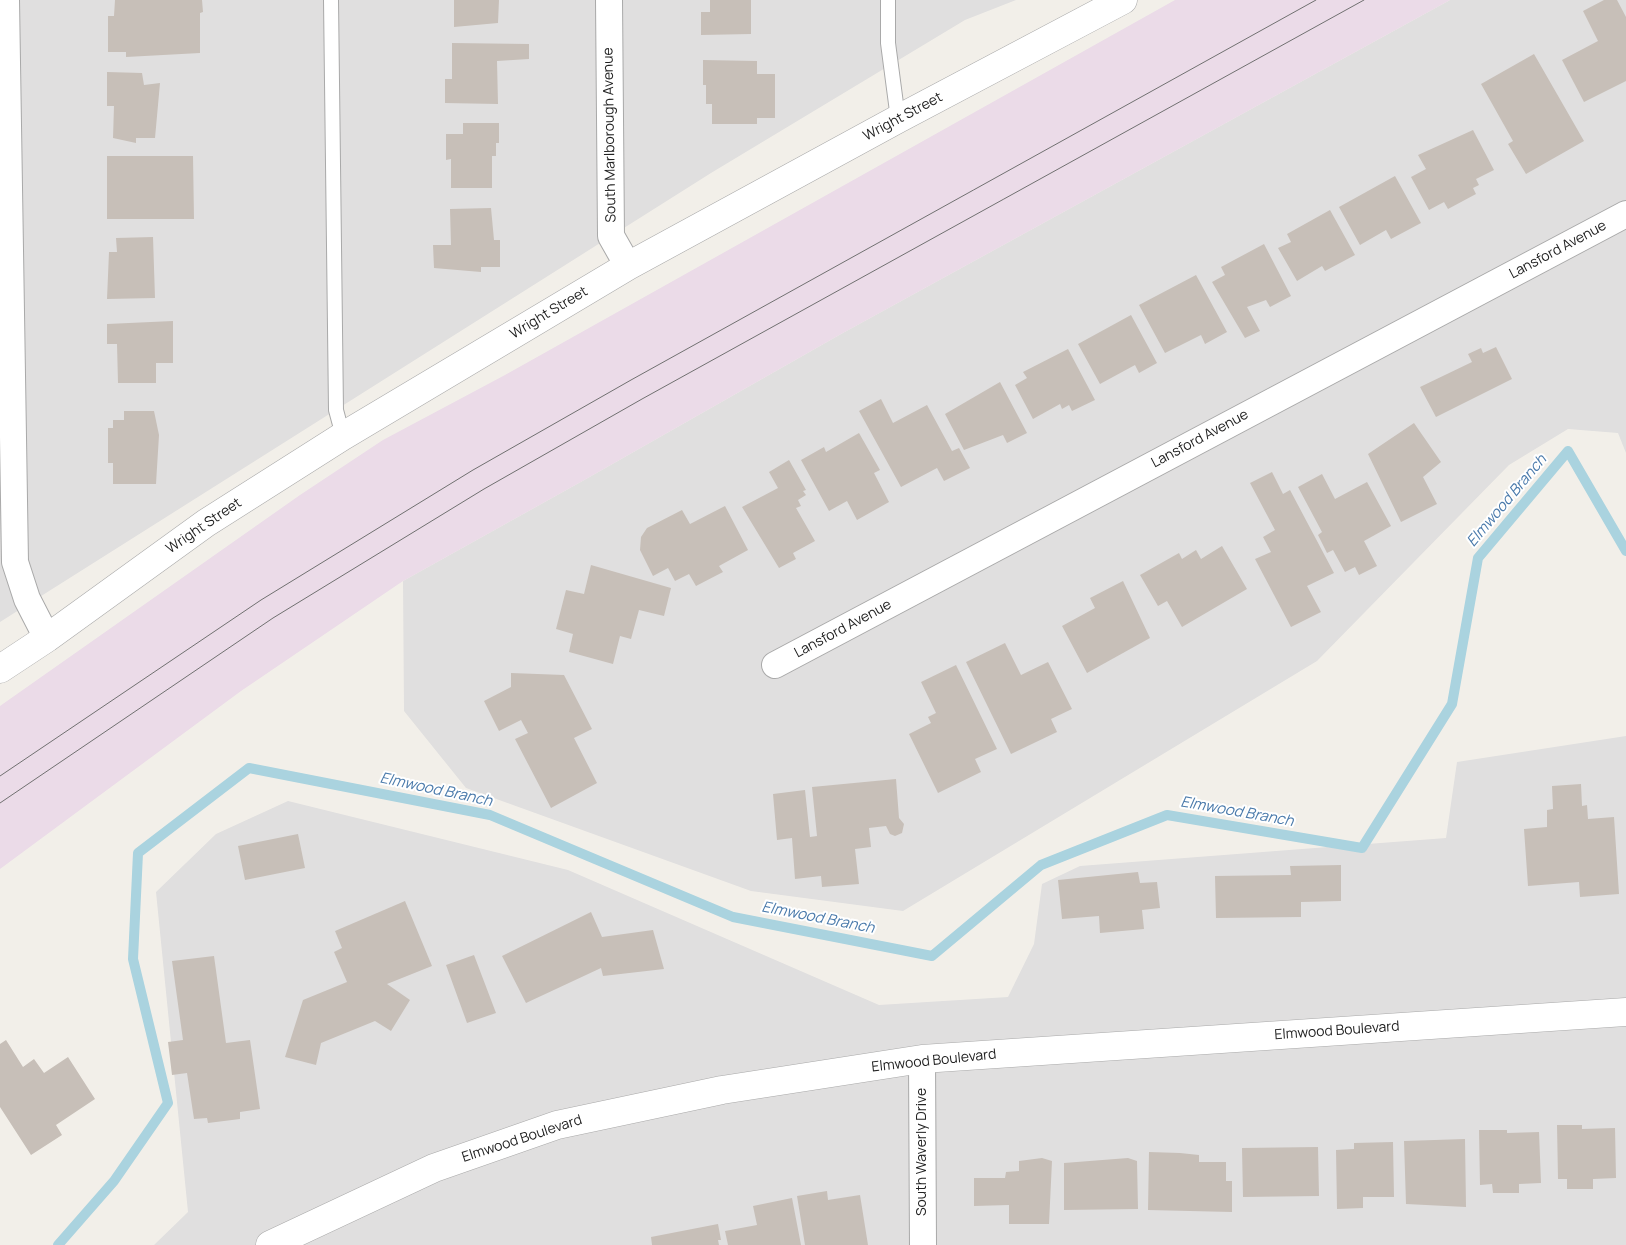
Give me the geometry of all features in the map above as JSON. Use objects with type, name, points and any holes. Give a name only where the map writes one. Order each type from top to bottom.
[{"type":"street","points":[[6,0],[15,562],[27,599],[47,638]]},
{"type":"street","name":"South Marlborough Avenue","points":[[608,0],[611,236],[628,266]]},
{"type":"street","name":"Wright Street","points":[[0,670],[206,523],[343,436],[628,266],[898,119],[1123,0]]},
{"type":"street","name":"Lansford Avenue","points":[[775,665],[1626,214]]},
{"type":"street","name":"Elmwood Boulevard","points":[[270,1245],[434,1168],[557,1125],[722,1090],[922,1059],[1626,1012]]},
{"type":"street","name":"South Waverly Drive","points":[[922,1059],[923,1245]]},
{"type":"lane","points":[[331,0],[336,410],[343,436]]},
{"type":"lane","points":[[888,0],[888,43],[898,119]]},
{"type":"shaded area","points":[[0,0],[1016,0],[965,20],[711,173],[0,622]]},
{"type":"shaded area","points":[[1175,0],[1450,0],[841,334],[403,581],[241,691],[0,869],[0,706],[300,495],[383,440],[505,375]]},
{"type":"shaded area","points":[[1450,0],[1626,0],[1626,453],[1618,433],[1568,429],[1509,465],[1317,661],[903,911],[751,891],[466,788],[404,711],[403,581],[841,334]]},
{"type":"shaded area","points":[[1626,736],[1626,1245],[154,1245],[188,1212],[156,892],[216,834],[288,801],[568,870],[879,1005],[1008,997],[1034,944],[1042,884],[1080,866],[1446,838],[1457,762]]},
{"type":"building","points":[[115,0],[202,0],[203,12],[200,13],[200,53],[126,57],[126,52],[108,52],[108,16],[114,16]]},
{"type":"building","points":[[454,0],[499,0],[498,23],[454,27]]},
{"type":"building","points":[[710,0],[751,0],[751,34],[701,35],[701,12],[710,12]]},
{"type":"building","points":[[1604,0],[1617,0],[1626,17],[1626,81],[1584,102],[1562,60],[1598,41],[1583,11]]},
{"type":"building","points":[[452,43],[529,44],[529,59],[497,61],[498,104],[445,103],[445,79],[452,79]]},
{"type":"building","points":[[1534,54],[1584,141],[1526,174],[1508,144],[1513,141],[1481,84]]},
{"type":"building","points":[[703,60],[757,61],[757,74],[775,74],[775,118],[757,118],[757,124],[712,124],[712,104],[706,104],[706,85],[703,85]]},
{"type":"building","points":[[107,72],[142,73],[144,85],[160,83],[155,138],[136,138],[136,143],[113,138],[114,106],[107,106]]},
{"type":"building","points":[[463,123],[499,123],[499,143],[496,143],[496,156],[492,156],[492,188],[451,188],[451,159],[446,160],[446,134],[463,134]]},
{"type":"building","points":[[1473,130],[1494,170],[1476,179],[1479,185],[1473,188],[1476,194],[1448,209],[1444,202],[1429,210],[1411,177],[1426,169],[1418,155]]},
{"type":"building","points":[[107,156],[193,156],[194,219],[107,219]]},
{"type":"building","points":[[1395,176],[1421,223],[1391,239],[1386,230],[1360,245],[1339,207]]},
{"type":"building","points":[[491,208],[494,240],[500,240],[500,267],[481,267],[481,272],[434,268],[433,245],[451,245],[450,209]]},
{"type":"building","points":[[1330,210],[1355,255],[1325,271],[1322,266],[1297,281],[1278,248],[1291,242],[1287,234]]},
{"type":"building","points":[[153,237],[155,298],[107,299],[109,252],[117,252],[116,238]]},
{"type":"building","points":[[1264,244],[1291,296],[1270,307],[1266,300],[1247,307],[1260,331],[1245,338],[1212,282],[1225,275],[1221,267]]},
{"type":"building","points":[[1196,275],[1227,332],[1205,344],[1201,335],[1165,353],[1139,305]]},
{"type":"building","points":[[1131,315],[1157,363],[1139,373],[1135,365],[1100,384],[1078,344]]},
{"type":"building","points":[[173,321],[173,363],[156,363],[156,383],[118,383],[117,344],[107,344],[107,324]]},
{"type":"building","points":[[1496,347],[1512,379],[1436,417],[1420,387],[1472,362],[1468,354],[1481,348],[1483,353]]},
{"type":"building","points":[[1068,349],[1095,400],[1072,411],[1069,405],[1062,409],[1060,404],[1033,419],[1015,385],[1027,378],[1023,372]]},
{"type":"building","points":[[1000,382],[1027,433],[1007,443],[1003,435],[964,450],[945,414]]},
{"type":"building","points":[[881,399],[893,423],[927,405],[952,451],[959,448],[970,468],[944,481],[937,468],[901,487],[859,411]]},
{"type":"building","points":[[124,411],[154,411],[159,435],[156,484],[113,484],[113,463],[108,463],[108,428],[113,428],[113,420],[124,420]]},
{"type":"building","points":[[1414,423],[1441,462],[1423,477],[1437,504],[1401,522],[1368,454]]},
{"type":"building","points":[[859,433],[880,470],[874,473],[889,502],[857,520],[847,501],[829,511],[801,460],[824,447],[826,452]]},
{"type":"building","points":[[789,460],[806,490],[803,491],[806,495],[798,500],[801,506],[796,508],[815,541],[793,553],[796,559],[779,568],[742,507],[778,488],[769,472]]},
{"type":"building","points":[[1272,472],[1283,494],[1290,490],[1334,573],[1307,586],[1321,612],[1291,627],[1255,559],[1271,552],[1263,537],[1275,530],[1250,483]]},
{"type":"building","points":[[1322,474],[1335,499],[1367,482],[1391,526],[1364,541],[1377,566],[1359,575],[1355,567],[1345,572],[1333,550],[1327,553],[1318,535],[1322,532],[1298,487]]},
{"type":"building","points":[[725,506],[748,550],[719,566],[723,572],[696,586],[689,574],[675,581],[668,568],[653,576],[640,550],[641,537],[647,528],[682,510],[690,524]]},
{"type":"building","points":[[1222,546],[1247,589],[1182,627],[1167,601],[1158,606],[1140,575],[1179,553],[1182,559],[1196,550],[1201,559]]},
{"type":"building","points":[[591,565],[671,588],[664,616],[639,610],[631,639],[620,636],[613,664],[569,652],[573,634],[556,629],[566,590],[584,594]]},
{"type":"building","points":[[1123,581],[1150,638],[1087,673],[1062,626],[1095,608],[1090,598]]},
{"type":"building","points":[[1005,643],[1021,675],[1048,662],[1072,709],[1051,719],[1057,732],[1011,754],[966,662]]},
{"type":"building","points":[[956,665],[997,749],[975,759],[981,772],[938,793],[909,734],[931,723],[928,717],[936,713],[921,682]]},
{"type":"building","points":[[511,673],[564,675],[592,729],[574,738],[597,783],[551,808],[515,739],[528,733],[521,720],[499,731],[484,701],[511,687]]},
{"type":"building","points":[[896,779],[899,818],[904,824],[902,833],[895,836],[890,834],[886,826],[869,828],[871,847],[855,849],[859,884],[822,887],[821,876],[795,879],[792,838],[777,840],[773,794],[805,790],[810,837],[817,836],[812,787]]},
{"type":"building","points":[[1581,784],[1582,806],[1587,805],[1588,819],[1614,817],[1619,894],[1580,897],[1579,882],[1528,886],[1524,829],[1547,827],[1547,810],[1553,809],[1552,786]]},
{"type":"building","points":[[298,834],[305,868],[245,880],[238,846]]},
{"type":"building","points":[[1341,865],[1341,901],[1301,902],[1301,917],[1216,918],[1215,876],[1291,875],[1290,866]]},
{"type":"building","points":[[1138,872],[1140,883],[1157,882],[1160,908],[1142,910],[1144,929],[1100,933],[1099,916],[1062,919],[1058,880]]},
{"type":"building","points":[[405,901],[432,966],[387,984],[410,1000],[391,1031],[375,1021],[321,1043],[316,1065],[285,1057],[303,1000],[347,982],[334,952],[342,948],[335,931]]},
{"type":"building","points":[[591,912],[602,937],[653,930],[664,969],[603,976],[601,968],[526,1003],[502,956]]},
{"type":"building","points":[[474,955],[496,1013],[467,1023],[446,965]]},
{"type":"building","points":[[214,956],[226,1043],[250,1040],[260,1109],[240,1112],[240,1119],[208,1123],[207,1118],[194,1119],[187,1073],[172,1075],[168,1042],[183,1040],[172,961]]},
{"type":"building","points":[[6,1040],[23,1067],[34,1059],[44,1073],[68,1057],[95,1099],[56,1125],[62,1135],[31,1155],[0,1107],[0,1044]]},
{"type":"building","points":[[1557,1125],[1582,1125],[1582,1129],[1615,1128],[1616,1178],[1593,1179],[1593,1189],[1567,1189],[1567,1179],[1558,1179]]},
{"type":"building","points":[[1479,1130],[1507,1130],[1507,1133],[1539,1132],[1541,1183],[1519,1184],[1519,1193],[1493,1193],[1492,1184],[1480,1185]]},
{"type":"building","points":[[1465,1139],[1466,1207],[1406,1204],[1404,1141]]},
{"type":"building","points":[[1393,1142],[1394,1197],[1363,1197],[1363,1208],[1337,1209],[1336,1150],[1354,1149],[1354,1143]]},
{"type":"building","points":[[1318,1147],[1319,1196],[1243,1197],[1242,1148]]},
{"type":"building","points":[[1149,1152],[1199,1155],[1199,1162],[1226,1162],[1226,1181],[1232,1181],[1232,1212],[1148,1210]]},
{"type":"building","points":[[1042,1158],[1052,1161],[1049,1224],[1009,1224],[1009,1205],[974,1206],[974,1178],[1005,1178],[1006,1172],[1019,1171],[1019,1161]]},
{"type":"building","points":[[1128,1158],[1137,1161],[1138,1209],[1064,1210],[1064,1163]]},
{"type":"building","points":[[827,1191],[828,1200],[860,1195],[868,1245],[805,1245],[797,1196]]},
{"type":"building","points":[[792,1198],[801,1245],[728,1245],[725,1231],[757,1225],[753,1206]]},
{"type":"building","points":[[718,1224],[721,1240],[718,1240],[719,1245],[652,1245],[651,1237]]},
{"type":"waterway","name":"Elmwood Branch","points":[[58,1245],[114,1181],[168,1103],[133,959],[138,853],[249,768],[490,815],[733,917],[932,956],[1041,865],[1167,815],[1362,848],[1452,704],[1478,558],[1568,451],[1626,551]]},
{"type":"tram line","points":[[0,776],[261,600],[473,470],[631,380],[1316,0]]},
{"type":"tram line","points":[[0,803],[273,618],[484,489],[642,399],[1364,0]]}]
